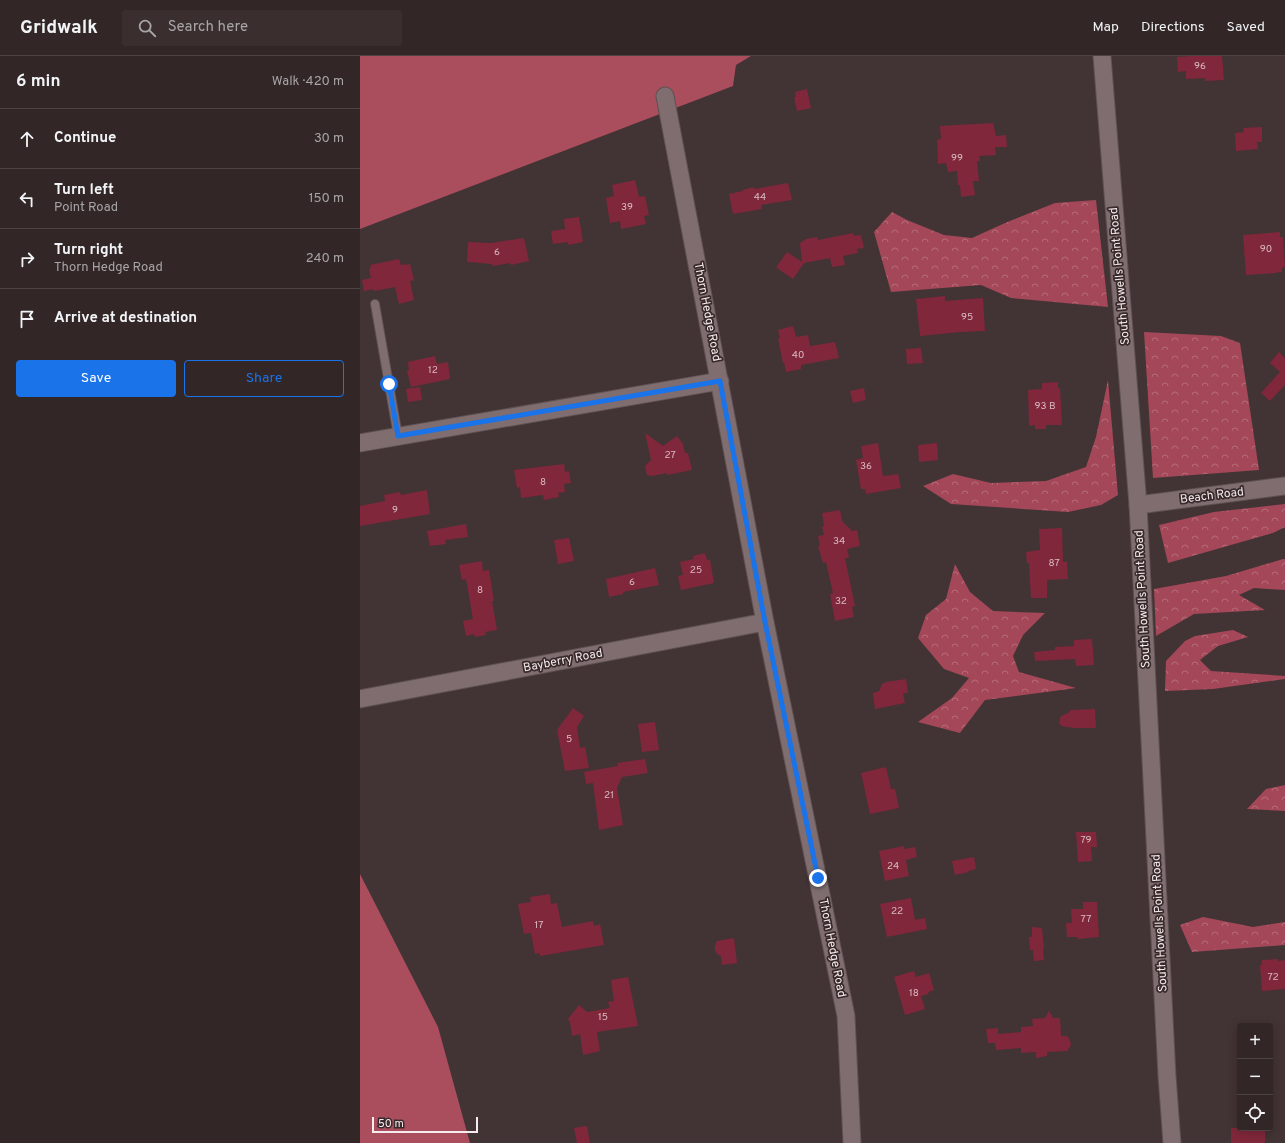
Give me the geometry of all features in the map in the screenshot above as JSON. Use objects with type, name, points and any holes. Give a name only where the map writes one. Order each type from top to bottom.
[{"type":"street","name":"South Howells Point Road","points":[[1102,56],[1138,505],[1167,1076],[1172,1143]]},
{"type":"street","name":"Thorn Hedge Road","points":[[665,96],[765,622],[846,1016],[852,1143]]},
{"type":"street","points":[[360,443],[720,381]]},
{"type":"street","name":"Beach Road","points":[[1138,505],[1285,486]]},
{"type":"street","name":"Bayberry Road","points":[[360,699],[765,622]]},
{"type":"lane","points":[[375,304],[398,436]]},
{"type":"green space","points":[[1096,200],[1108,307],[1011,298],[981,285],[891,292],[874,232],[892,212],[907,220],[944,235],[972,238],[1055,203]]},
{"type":"green space","points":[[1144,332],[1221,336],[1240,343],[1259,470],[1153,478]]},
{"type":"green space","points":[[1108,380],[1118,495],[1101,505],[1068,512],[951,504],[923,486],[953,474],[991,483],[1046,481],[1086,467],[1096,437]]},
{"type":"green space","points":[[1285,504],[1285,527],[1273,533],[1168,563],[1159,525],[1214,512]]},
{"type":"green space","points":[[1285,559],[1285,590],[1254,588],[1239,595],[1265,610],[1194,614],[1156,636],[1154,589],[1226,576]]},
{"type":"green space","points":[[955,564],[970,592],[993,611],[1045,613],[1023,635],[1013,656],[1019,672],[1076,688],[985,700],[960,733],[918,722],[952,698],[969,678],[944,669],[918,638],[926,615],[946,599]]},
{"type":"green space","points":[[1233,630],[1248,637],[1218,646],[1200,660],[1211,671],[1285,676],[1285,679],[1213,689],[1165,691],[1166,661],[1185,641],[1195,636]]},
{"type":"green space","points":[[1285,785],[1285,811],[1247,809],[1266,789]]},
{"type":"green space","points":[[1203,917],[1253,927],[1285,922],[1285,945],[1192,952],[1180,925]]},
{"type":"shaded area","points":[[360,56],[751,56],[736,65],[733,86],[360,229]]},
{"type":"shaded area","points":[[360,874],[438,1027],[470,1143],[360,1143]]},
{"type":"building","points":[[1222,56],[1224,80],[1205,81],[1205,78],[1186,79],[1186,71],[1178,72],[1177,57]]},
{"type":"building","points":[[807,89],[811,108],[797,111],[794,97],[796,97],[795,92]]},
{"type":"building","points":[[993,123],[996,136],[1006,135],[1007,147],[995,147],[996,155],[979,156],[980,161],[977,161],[979,181],[973,181],[975,195],[961,197],[957,171],[948,172],[946,163],[938,164],[937,140],[941,139],[940,126]]},
{"type":"building","points":[[1262,127],[1262,142],[1257,142],[1258,149],[1236,151],[1235,133],[1244,132],[1243,128]]},
{"type":"building","points":[[635,180],[639,197],[645,196],[649,215],[644,216],[646,224],[621,229],[620,221],[610,223],[606,198],[614,196],[612,185]]},
{"type":"building","points":[[788,183],[792,200],[761,205],[762,209],[733,214],[729,194],[754,187],[754,189]]},
{"type":"building","points":[[579,217],[583,242],[568,245],[568,242],[553,244],[551,231],[565,229],[564,219]]},
{"type":"building","points":[[1280,232],[1280,237],[1283,237],[1285,267],[1282,268],[1282,272],[1246,275],[1243,235]]},
{"type":"building","points":[[853,233],[854,236],[861,235],[864,248],[857,249],[858,253],[843,256],[845,265],[832,267],[830,258],[804,263],[793,279],[777,268],[787,252],[802,262],[800,243],[806,239],[817,237],[818,240]]},
{"type":"building","points":[[524,238],[529,261],[511,265],[510,263],[493,266],[492,264],[467,262],[468,242],[491,243]]},
{"type":"building","points":[[399,259],[401,265],[410,264],[414,280],[410,281],[414,300],[399,304],[395,287],[374,291],[373,289],[364,291],[362,280],[371,278],[369,269],[371,268],[370,265]]},
{"type":"building","points":[[945,296],[945,301],[983,298],[985,331],[920,336],[916,299]]},
{"type":"building","points":[[793,326],[796,337],[808,335],[810,346],[835,342],[839,358],[801,365],[801,369],[786,372],[778,339],[780,338],[778,330]]},
{"type":"building","points":[[921,348],[923,363],[907,364],[906,349]]},
{"type":"building","points":[[1279,352],[1285,358],[1285,385],[1270,401],[1261,393],[1280,372],[1270,363]]},
{"type":"building","points":[[435,356],[437,364],[448,362],[450,379],[411,387],[407,371],[409,370],[408,362]]},
{"type":"building","points":[[1058,382],[1058,388],[1060,388],[1062,425],[1046,425],[1046,429],[1035,429],[1035,425],[1029,426],[1028,390],[1042,389],[1042,383]]},
{"type":"building","points":[[420,387],[422,400],[408,402],[406,389]]},
{"type":"building","points":[[864,388],[866,400],[853,403],[850,391]]},
{"type":"building","points":[[645,433],[663,446],[677,436],[683,444],[685,453],[688,453],[692,470],[667,475],[667,473],[653,476],[647,475],[645,466],[651,460]]},
{"type":"building","points":[[878,443],[883,476],[898,474],[901,488],[866,494],[865,489],[861,489],[856,460],[863,458],[861,446]]},
{"type":"building","points":[[937,443],[938,460],[919,462],[918,445]]},
{"type":"building","points":[[564,464],[565,472],[569,471],[571,483],[564,484],[565,492],[558,493],[559,497],[544,500],[543,495],[521,498],[520,487],[517,488],[514,470]]},
{"type":"building","points":[[427,490],[430,514],[360,526],[360,506],[385,501],[384,495],[400,492],[401,495]]},
{"type":"building","points":[[840,510],[842,521],[852,531],[857,530],[860,546],[847,549],[849,558],[845,558],[855,606],[852,607],[854,617],[835,621],[830,594],[833,593],[826,562],[823,563],[818,546],[820,546],[818,536],[824,535],[822,527],[824,526],[822,513]]},
{"type":"building","points":[[466,524],[468,537],[445,540],[446,544],[430,546],[427,531]]},
{"type":"building","points":[[1062,528],[1063,562],[1067,562],[1068,579],[1047,580],[1047,598],[1031,598],[1029,563],[1027,564],[1026,552],[1040,550],[1039,529]]},
{"type":"building","points":[[569,538],[574,561],[558,564],[554,540]]},
{"type":"building","points":[[705,553],[707,560],[710,560],[714,583],[681,590],[678,576],[683,575],[680,562],[694,559],[693,556]]},
{"type":"building","points":[[482,561],[483,571],[489,570],[497,630],[485,632],[486,635],[475,637],[474,634],[466,636],[463,621],[473,619],[466,579],[462,580],[459,565]]},
{"type":"building","points":[[655,568],[659,585],[623,592],[623,594],[609,597],[606,579]]},
{"type":"building","points":[[1092,639],[1094,665],[1076,666],[1075,659],[1035,661],[1034,652],[1055,650],[1055,647],[1074,646],[1074,640]]},
{"type":"building","points":[[906,679],[908,693],[903,693],[905,703],[875,709],[873,693],[879,691],[882,684]]},
{"type":"building","points":[[573,708],[584,716],[577,727],[580,748],[585,747],[589,768],[565,771],[557,730]]},
{"type":"building","points":[[1095,709],[1096,728],[1074,728],[1061,726],[1059,722],[1061,716],[1070,712],[1070,710]]},
{"type":"building","points":[[655,722],[659,750],[642,752],[638,724]]},
{"type":"building","points":[[645,759],[648,773],[622,777],[617,788],[623,825],[599,830],[593,783],[586,784],[584,772],[618,766],[617,763]]},
{"type":"building","points":[[886,767],[891,789],[895,789],[899,808],[870,814],[861,773]]},
{"type":"building","points":[[1076,832],[1096,832],[1097,847],[1091,847],[1092,861],[1078,862]]},
{"type":"building","points":[[904,846],[904,849],[915,847],[917,857],[906,860],[909,876],[885,881],[879,851]]},
{"type":"building","points":[[974,857],[976,869],[955,875],[952,861]]},
{"type":"building","points":[[550,894],[551,904],[557,903],[562,927],[593,921],[594,926],[600,924],[604,945],[540,956],[540,953],[535,954],[531,933],[524,934],[518,904],[531,902],[530,897]]},
{"type":"building","points":[[911,898],[915,920],[925,918],[927,929],[887,937],[880,904]]},
{"type":"building","points":[[1083,902],[1097,902],[1099,937],[1078,939],[1078,937],[1067,937],[1066,923],[1072,923],[1071,909],[1083,909]]},
{"type":"building","points":[[1032,927],[1042,928],[1044,960],[1034,961],[1033,950],[1030,950],[1029,937],[1032,937]]},
{"type":"building","points":[[734,938],[737,963],[722,965],[721,956],[717,954],[715,945],[717,941]]},
{"type":"building","points":[[1278,959],[1278,961],[1285,960],[1285,989],[1262,991],[1260,965],[1262,965],[1262,960]]},
{"type":"building","points":[[914,971],[916,977],[929,973],[934,990],[928,992],[929,994],[921,996],[925,1009],[905,1015],[894,977]]},
{"type":"building","points":[[628,977],[638,1026],[597,1032],[600,1051],[583,1055],[580,1034],[572,1036],[570,1022],[568,1019],[579,1005],[587,1012],[610,1008],[608,1002],[614,1001],[611,980]]},
{"type":"building","points":[[1049,1011],[1053,1018],[1060,1018],[1061,1036],[1067,1036],[1070,1040],[1071,1045],[1067,1051],[1047,1052],[1047,1056],[1036,1058],[1036,1052],[1021,1053],[1021,1048],[996,1050],[995,1043],[988,1043],[986,1029],[998,1028],[998,1034],[1021,1032],[1021,1027],[1033,1026],[1032,1019],[1045,1018]]},
{"type":"building","points":[[587,1126],[590,1143],[577,1143],[574,1128]]},
{"type":"building","points":[[1231,1128],[1237,1128],[1237,1131],[1265,1131],[1265,1143],[1231,1143]]},
{"type":"route","points":[[389,384],[398,436],[720,381],[765,622],[818,878]]}]
